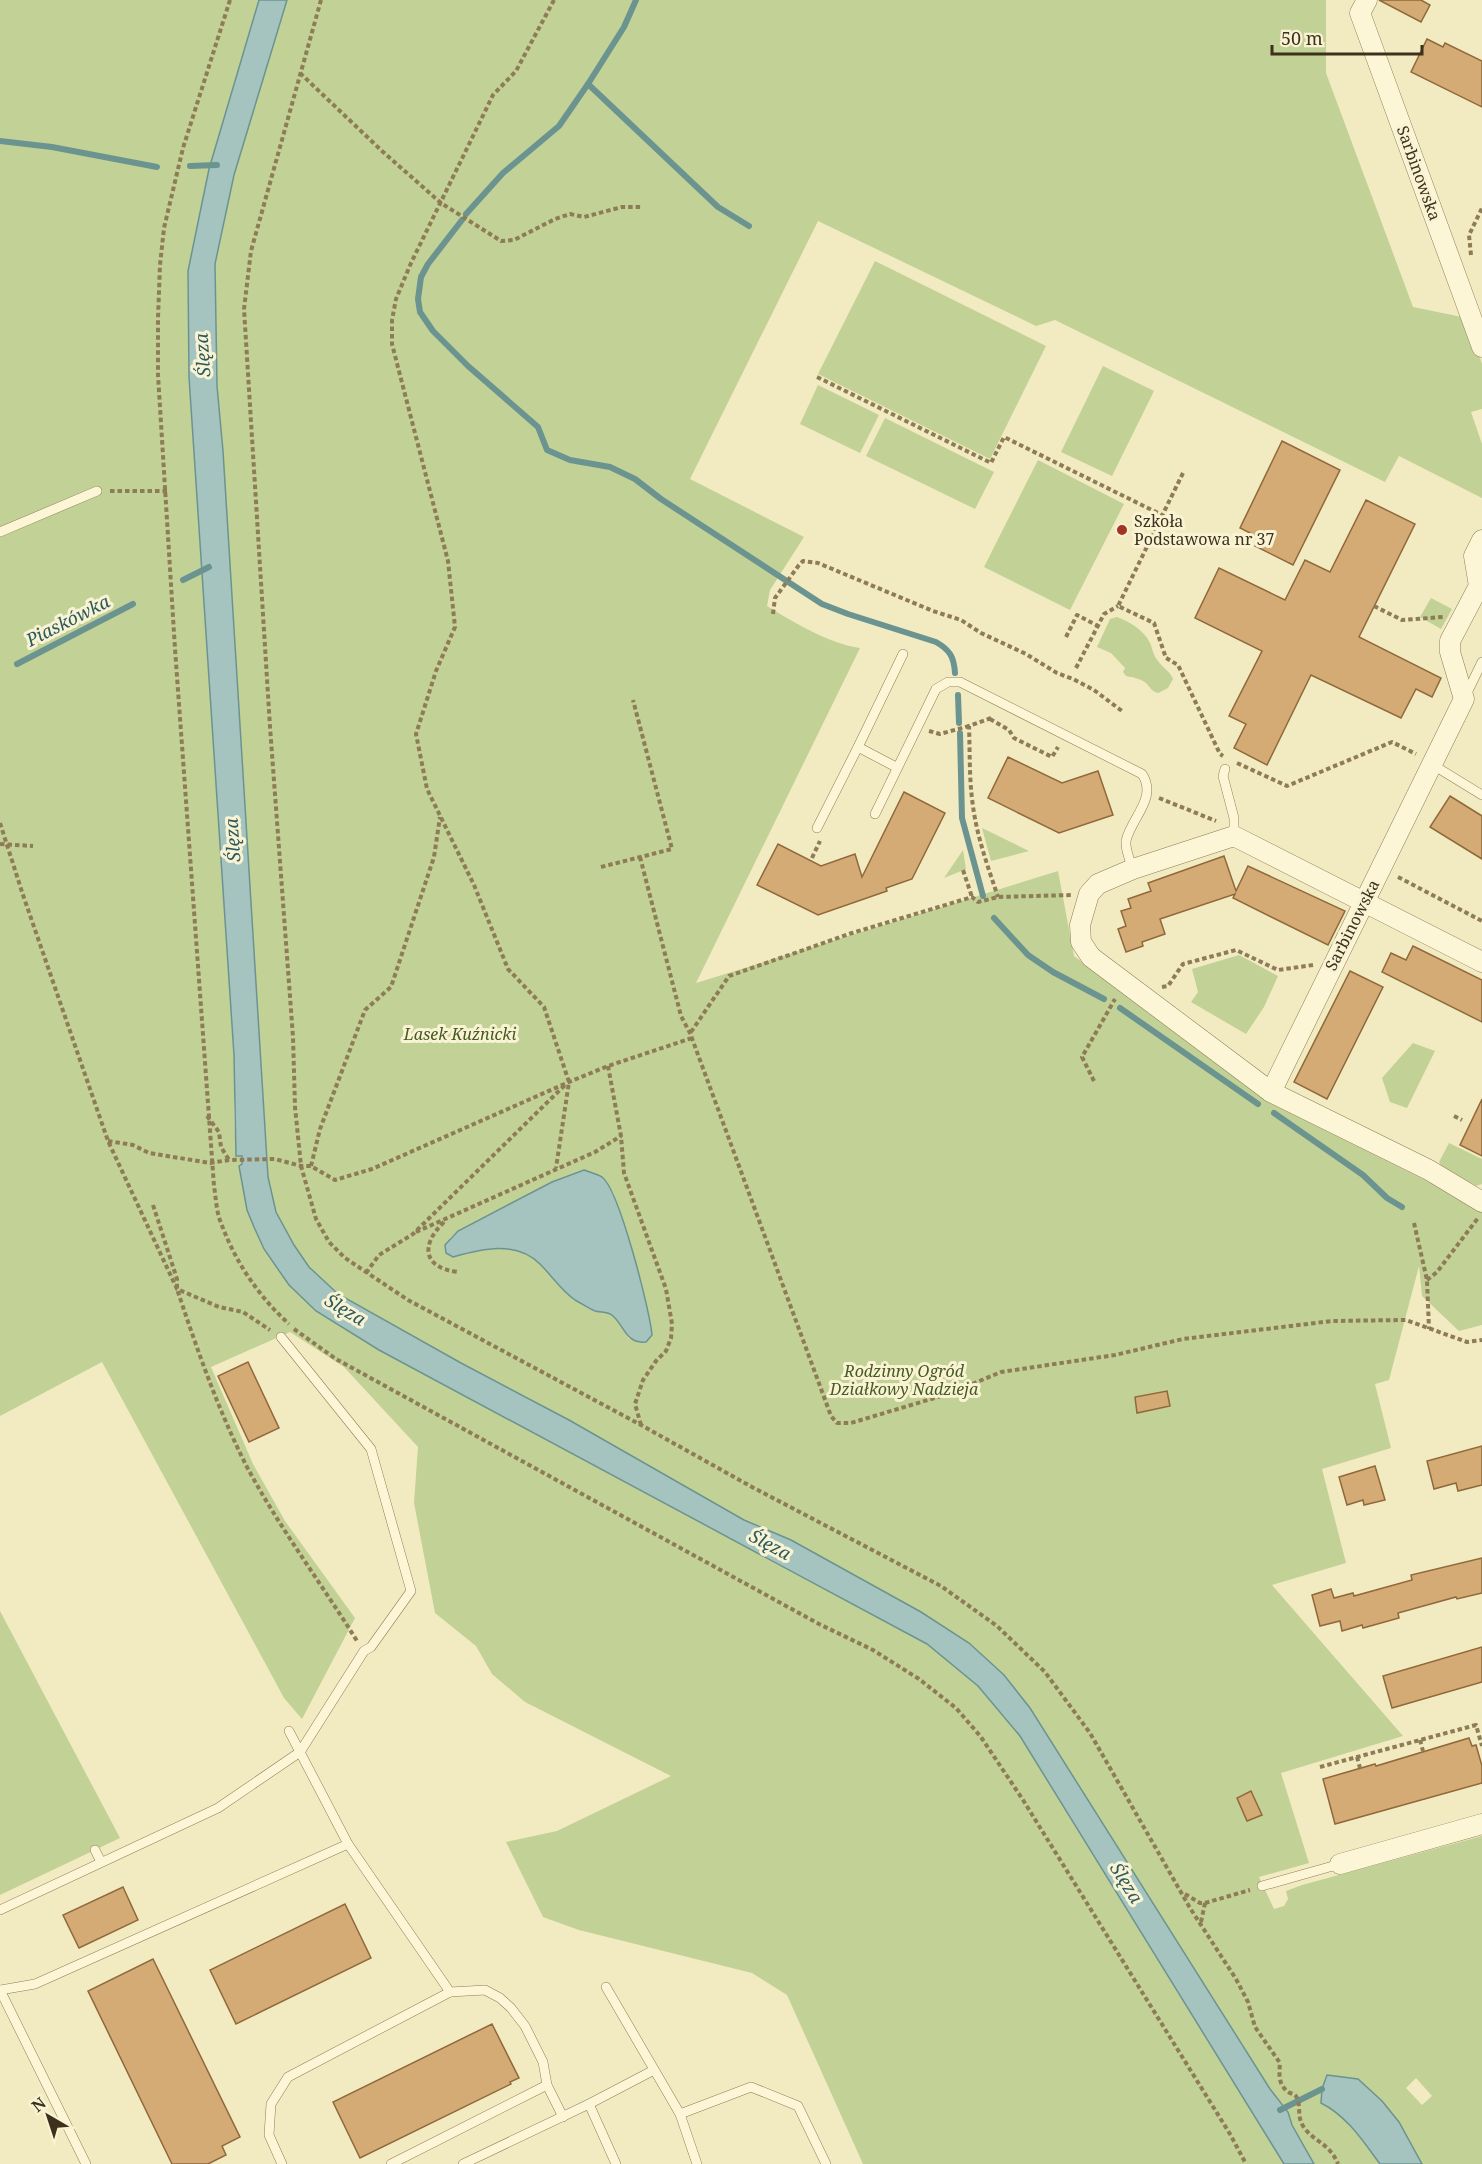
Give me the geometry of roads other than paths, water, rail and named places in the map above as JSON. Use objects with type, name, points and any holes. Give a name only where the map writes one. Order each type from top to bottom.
[{"type":"street","name":"Sarbinowska","points":[[1367,0],[1360,13],[1482,347]]},
{"type":"street","points":[[1464,699],[1450,652],[1450,641],[1479,586],[1474,556],[1482,540]]},
{"type":"street","name":"Sarbinowska","points":[[1271,1092],[1381,868],[1428,761],[1464,699]]},
{"type":"street","points":[[1480,1200],[1429,1170],[1271,1092],[1091,957],[1082,942],[1080,925],[1089,894],[1098,884],[1234,832],[1482,962]]},
{"type":"street","points":[[1340,1864],[1482,1824]]},
{"type":"lane","points":[[0,532],[97,491]]},
{"type":"lane","points":[[817,828],[903,654]]},
{"type":"lane","points":[[1464,699],[1482,662]]},
{"type":"lane","points":[[875,814],[936,688],[942,683],[960,682],[1138,771],[1147,783],[1148,793],[1126,843],[1133,869]]},
{"type":"lane","points":[[858,747],[896,767]]},
{"type":"lane","points":[[1428,761],[1482,795]]},
{"type":"lane","points":[[1225,769],[1223,776],[1234,818],[1234,832]]},
{"type":"lane","points":[[0,1910],[218,1808],[300,1752],[364,1651],[370,1647],[411,1591],[372,1449],[281,1337]]},
{"type":"lane","points":[[289,1731],[348,1844],[450,1992]]},
{"type":"lane","points":[[86,2164],[0,1990],[35,1984],[348,1844]]},
{"type":"lane","points":[[94,1850],[101,1862]]},
{"type":"lane","points":[[1262,1886],[1340,1864]]},
{"type":"lane","points":[[606,1986],[680,2114],[697,2164]]},
{"type":"lane","points":[[282,2164],[269,2135],[272,2104],[288,2076],[450,1992],[485,1990],[500,1998],[511,2008],[525,2026],[543,2062],[547,2085],[563,2117]]},
{"type":"lane","points":[[463,2164],[563,2117],[654,2070]]},
{"type":"lane","points":[[391,2164],[547,2085]]},
{"type":"lane","points":[[680,2114],[751,2087],[798,2106],[826,2164]]},
{"type":"lane","points":[[589,2104],[616,2164]]},
{"type":"water","name":"Ślęza","points":[[259,0],[287,0],[234,175],[215,264],[217,386],[223,451],[268,1177],[276,1212],[309,1267],[338,1294],[569,1420],[744,1520],[791,1540],[921,1612],[969,1643],[1004,1675],[1030,1708],[1270,2089],[1288,2112],[1292,2125],[1314,2164],[1284,2164],[1020,1736],[978,1686],[927,1644],[379,1350],[316,1311],[289,1285],[264,1249],[247,1210],[239,1166],[242,1164],[242,1156],[236,1156],[234,1055],[189,377],[188,271],[209,169]]},
{"type":"water","points":[[584,1170],[602,1177],[617,1203],[633,1252],[650,1322],[652,1335],[646,1342],[630,1338],[611,1314],[598,1312],[575,1300],[531,1256],[498,1248],[453,1257],[446,1253],[445,1245],[458,1231],[552,1182]]},
{"type":"water","points":[[1327,2075],[1358,2079],[1382,2101],[1399,2122],[1422,2164],[1380,2164],[1347,2122],[1321,2103],[1322,2089]]},
{"type":"waterway","points":[[466,214],[503,173],[559,126],[624,27],[636,0]]},
{"type":"waterway","points":[[588,84],[718,207],[749,226]]},
{"type":"waterway","points":[[0,141],[52,147],[157,167]]},
{"type":"waterway","points":[[190,166],[217,165]]},
{"type":"waterway","points":[[462,220],[428,264],[421,277],[418,299],[420,312],[433,331],[468,366],[538,427],[547,450],[570,460],[610,467],[635,479],[661,499],[822,604],[936,642],[950,654],[955,673]]},
{"type":"waterway","name":"Piaskówka","points":[[183,580],[209,567]]},
{"type":"waterway","name":"Piaskówka","points":[[17,664],[133,604]]},
{"type":"waterway","points":[[958,695],[959,723]]},
{"type":"waterway","points":[[960,733],[962,818],[983,896]]},
{"type":"waterway","points":[[994,918],[1028,955],[1053,972],[1104,999]]},
{"type":"waterway","points":[[1120,1008],[1258,1104]]},
{"type":"waterway","points":[[1274,1113],[1363,1175],[1387,1198],[1402,1207]]},
{"type":"waterway","points":[[1280,2110],[1322,2089]]},
{"type":"place","name":"Szkoła Podstawowa nr 37","points":[[1122,530]]},
{"type":"park label","name":"Lasek Kuźnicki","points":[[460,1034]]},
{"type":"park label","name":"Rodzinny Ogród Działkowy Nadzieja","points":[[904,1380]]}]
